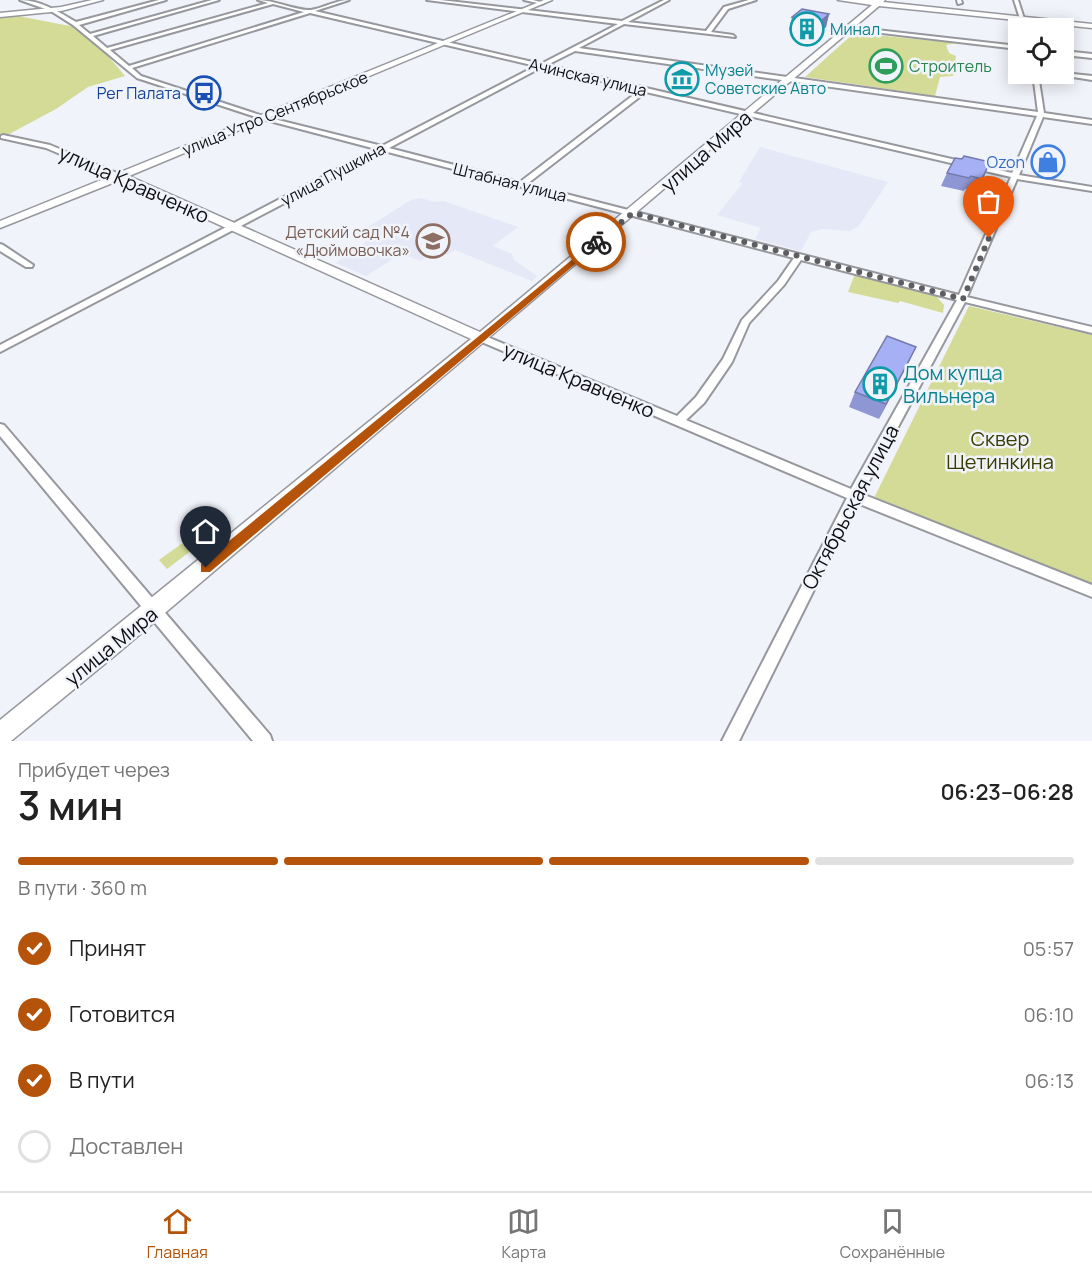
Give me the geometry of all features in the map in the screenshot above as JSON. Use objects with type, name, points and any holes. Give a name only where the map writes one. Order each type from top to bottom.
[{"type":"street","name":"Штабная улица","points":[[22,0],[53,10],[75,24],[139,76],[264,117],[963,299],[1092,330]]},
{"type":"street","points":[[0,15],[53,10],[100,0]]},
{"type":"street","points":[[75,24],[164,0]]},
{"type":"street","points":[[89,36],[217,0]]},
{"type":"street","name":"Ачинская улица","points":[[260,0],[1015,176],[1092,189]]},
{"type":"street","points":[[106,50],[285,0]]},
{"type":"street","points":[[128,68],[347,0]]},
{"type":"street","points":[[429,0],[733,36]]},
{"type":"street","points":[[526,0],[545,2]]},
{"type":"street","name":"улица Пушкина","points":[[0,349],[667,0]]},
{"type":"street","points":[[708,32],[726,8],[754,0]]},
{"type":"street","points":[[842,0],[880,2],[1014,18]]},
{"type":"street","points":[[1016,0],[1022,18]]},
{"type":"street","name":"улица Утро Сентябрьское","points":[[0,225],[545,2]]},
{"type":"street","name":"улица Мира","points":[[0,735],[154,611],[633,213],[880,2]]},
{"type":"street","points":[[1074,24],[1092,26]]},
{"type":"street","points":[[850,28],[1008,47]]},
{"type":"street","points":[[575,49],[1092,122]]},
{"type":"street","points":[[1074,54],[1092,56]]},
{"type":"street","points":[[1074,76],[1092,78]]},
{"type":"street","points":[[1037,84],[1041,115]]},
{"type":"street","points":[[521,185],[644,90]]},
{"type":"street","name":"Октябрьская улица","points":[[730,741],[854,496],[963,299],[1041,115]]},
{"type":"street","name":"улица Кравченко","points":[[3,137],[23,138],[50,146],[481,338],[854,496],[1092,591]]},
{"type":"street","points":[[0,247],[29,265]]},
{"type":"street","points":[[678,422],[700,400],[728,360],[745,322],[781,283],[800,256]]},
{"type":"street","points":[[0,428],[264,741]]},
{"type":"shaded area","points":[[760,147],[888,182],[858,227],[849,231],[822,229],[811,232],[801,251],[755,239],[761,228],[717,215],[743,183],[739,182]]},
{"type":"shaded area","name":"Детский сад №4 «Дюймовочка»","points":[[421,198],[434,202],[444,201],[518,227],[493,246],[512,254],[514,260],[537,276],[532,281],[455,250],[447,255],[437,251],[421,261],[401,254],[366,276],[336,263],[374,236],[363,230],[411,200]]},
{"type":"green space","points":[[13,15],[75,27],[109,57],[125,76],[88,87],[56,109],[0,139],[0,16]]},
{"type":"green space","name":"Строитель","points":[[854,33],[955,43],[946,45],[949,53],[956,56],[953,76],[940,77],[935,96],[805,77]]},
{"type":"green space","points":[[855,274],[936,296],[944,305],[943,313],[900,301],[898,303],[848,292]]},
{"type":"green space","name":"Сквер Щетинкина","points":[[969,306],[1092,335],[1092,585],[874,498]]},
{"type":"green space","points":[[184,542],[192,550],[167,569],[159,560]]},
{"type":"building","points":[[802,9],[829,14],[820,22],[792,17]]},
{"type":"building","points":[[964,156],[990,162],[982,179],[947,173],[955,158],[962,159]]},
{"type":"building","name":"Дом купца Вильнера","points":[[887,336],[916,347],[886,404],[855,392]]},
{"type":"way so far","points":[[596,242],[633,213],[963,299],[989,238]]},
{"type":"place","name":"Минал","points":[[807,29]]},
{"type":"place","name":"Строитель","points":[[886,66]]},
{"type":"place","name":"Музей Советские Авто","points":[[682,79]]},
{"type":"place","name":"Рег Палата","points":[[204,93]]},
{"type":"place","name":"Ozon","points":[[1048,162]]},
{"type":"place","name":"Детский сад №4 «Дюймовочка»","points":[[433,241]]},
{"type":"place","name":"Дом купца Вильнера","points":[[880,384]]},
{"type":"route","points":[[206,568],[596,242]]}]
